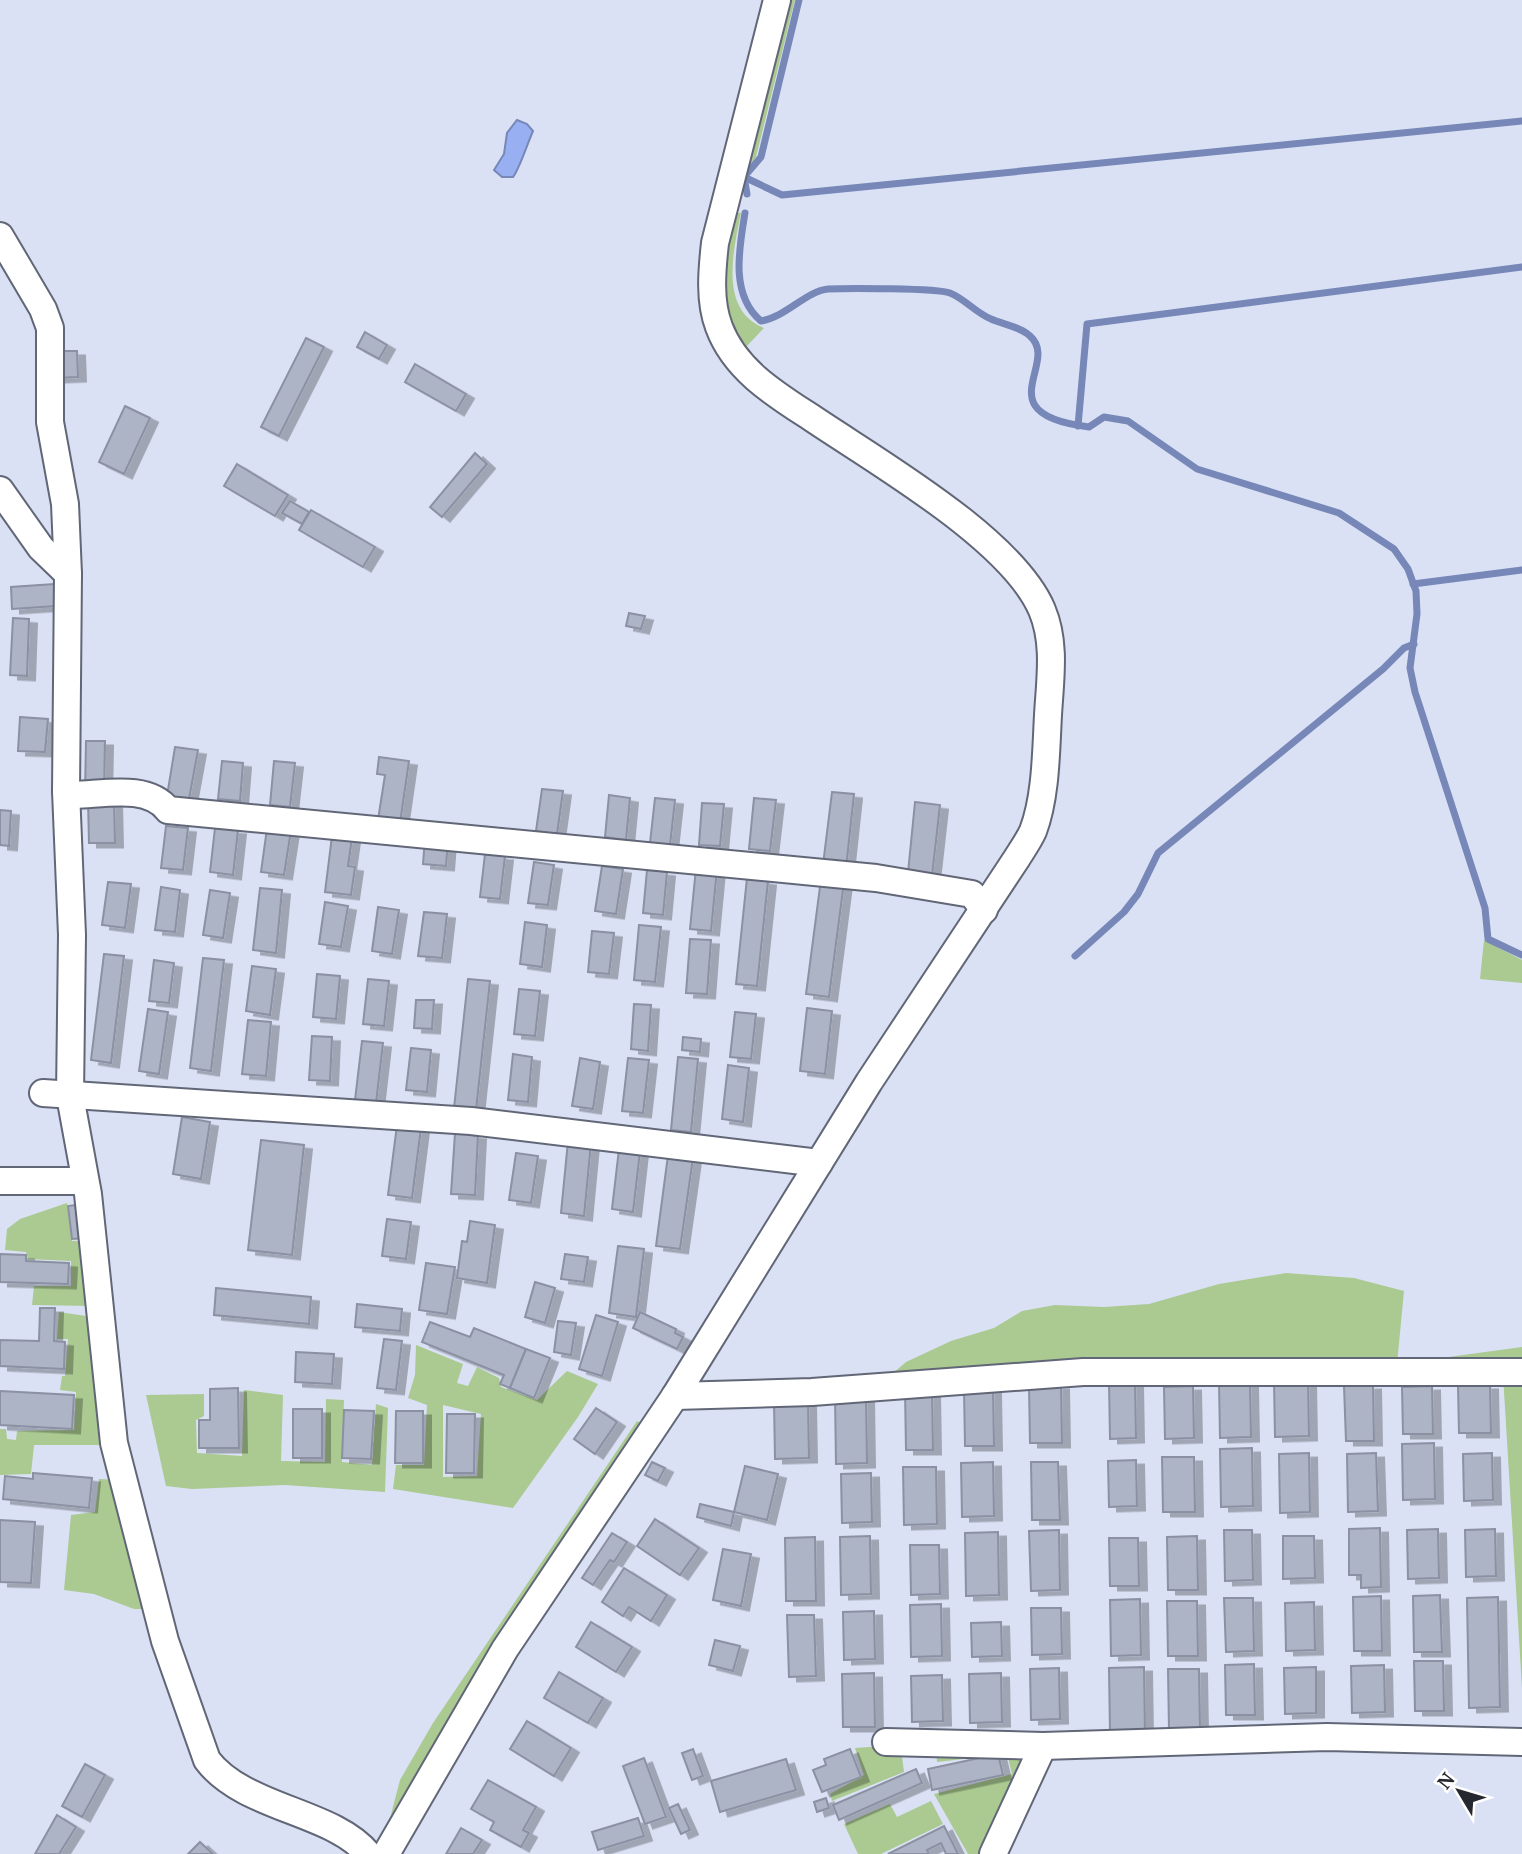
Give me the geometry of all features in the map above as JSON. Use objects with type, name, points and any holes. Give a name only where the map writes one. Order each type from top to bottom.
[{"type":"street","points":[[386,1854],[505,1650],[675,1396],[819,1163],[984,910],[1033,831],[1039,803],[1051,638],[1042,611],[1019,573],[987,541],[913,486],[774,393],[739,362],[718,326],[712,273],[715,243],[777,0]]},
{"type":"street","points":[[0,236],[43,309],[50,328],[50,422],[65,504],[68,574],[66,791],[72,935],[70,1096],[85,1181],[114,1443],[165,1641],[207,1760],[218,1774],[238,1787],[347,1836],[368,1854]]},
{"type":"street","points":[[0,490],[41,548],[68,574]]},
{"type":"street","points":[[66,791],[75,795],[144,793],[160,799],[168,810],[876,878],[972,894],[984,910]]},
{"type":"street","points":[[43,1093],[471,1121],[819,1163]]},
{"type":"street","points":[[0,1181],[85,1181]]},
{"type":"street","points":[[675,1396],[812,1392],[1083,1372],[1522,1372]]},
{"type":"street","points":[[886,1742],[1043,1746],[1327,1737],[1522,1742]]},
{"type":"street","points":[[993,1854],[1043,1746]]},
{"type":"green space","points":[[784,0],[795,0],[756,157],[742,175],[742,194],[732,194]]},
{"type":"green space","points":[[729,213],[741,213],[733,262],[735,294],[740,308],[764,328],[746,347],[735,344],[720,299]]},
{"type":"green space","points":[[1484,940],[1522,960],[1522,983],[1480,979]]},
{"type":"green space","points":[[67,1203],[72,1241],[87,1241],[93,1306],[32,1305],[34,1286],[71,1286],[71,1261],[28,1259],[26,1252],[5,1250],[7,1229],[20,1219]]},
{"type":"green space","points":[[1286,1273],[1354,1278],[1404,1291],[1397,1364],[1522,1347],[1522,1365],[885,1380],[906,1362],[951,1341],[994,1328],[1022,1311],[1055,1305],[1104,1307],[1149,1304],[1219,1284]]},
{"type":"green space","points":[[59,1312],[93,1317],[106,1445],[34,1445],[31,1474],[0,1475],[0,1429],[6,1429],[7,1439],[16,1440],[17,1431],[74,1430],[76,1392],[60,1390],[62,1376],[65,1376],[68,1339],[57,1339]]},
{"type":"green space","points":[[416,1345],[463,1364],[457,1383],[468,1386],[477,1367],[499,1378],[501,1387],[537,1400],[567,1371],[598,1384],[578,1417],[513,1508],[393,1489],[396,1465],[424,1465],[427,1405],[408,1398],[415,1375]],"holes":[[[443,1405],[481,1414],[477,1476],[443,1477]]]},
{"type":"green space","points":[[1503,1375],[1522,1376],[1522,1688]]},
{"type":"green space","points":[[244,1390],[283,1395],[281,1461],[325,1462],[326,1399],[344,1400],[342,1462],[372,1465],[376,1404],[388,1408],[385,1492],[285,1485],[192,1489],[166,1486],[146,1395],[204,1394],[204,1416],[196,1420],[197,1453],[242,1456]]},
{"type":"green space","points":[[637,1421],[647,1427],[382,1849],[400,1780],[433,1723]]},
{"type":"green space","points":[[99,1479],[117,1480],[146,1609],[134,1609],[94,1594],[64,1590],[71,1515],[95,1512]]},
{"type":"green space","points":[[885,1746],[901,1749],[904,1772],[832,1801],[830,1794],[864,1775],[855,1748]]},
{"type":"green space","points":[[936,1746],[1039,1748],[987,1854],[968,1854],[934,1794],[1012,1774],[1007,1754],[937,1762]]},
{"type":"green space","points":[[931,1801],[943,1824],[881,1854],[858,1854],[844,1824],[890,1804],[897,1817]]},
{"type":"water","points":[[517,120],[527,124],[533,131],[513,177],[502,177],[494,170],[504,154],[507,133]]},
{"type":"building","points":[[365,332],[387,345],[379,359],[357,347]]},
{"type":"building","points":[[306,338],[324,347],[279,436],[261,427]]},
{"type":"building","points":[[54,351],[77,351],[78,377],[55,378]]},
{"type":"building","points":[[415,364],[466,394],[456,411],[405,382]]},
{"type":"building","points":[[125,406],[150,418],[124,474],[99,462]]},
{"type":"building","points":[[475,453],[487,464],[442,517],[430,507]]},
{"type":"building","points":[[237,464],[288,495],[275,516],[224,486]]},
{"type":"building","points":[[290,501],[309,512],[302,524],[282,513]]},
{"type":"building","points":[[311,510],[375,547],[363,567],[299,530]]},
{"type":"building","points":[[54,584],[56,606],[12,609],[11,587]]},
{"type":"building","points":[[629,613],[645,616],[641,629],[626,626]]},
{"type":"building","points":[[13,618],[29,619],[27,676],[10,675]]},
{"type":"building","points":[[20,717],[48,719],[45,752],[18,751]]},
{"type":"building","points":[[86,741],[105,741],[104,793],[85,793]]},
{"type":"building","points":[[175,747],[198,750],[189,799],[167,796]]},
{"type":"building","points":[[379,757],[409,761],[400,823],[378,820],[385,775],[377,774]]},
{"type":"building","points":[[222,761],[243,763],[240,801],[218,799]]},
{"type":"building","points":[[274,761],[295,763],[290,807],[270,805]]},
{"type":"building","points":[[542,789],[563,791],[557,834],[536,831]]},
{"type":"building","points":[[832,792],[854,794],[846,868],[823,865]]},
{"type":"building","points":[[609,795],[630,798],[626,840],[605,837]]},
{"type":"building","points":[[655,798],[675,800],[670,845],[650,843]]},
{"type":"building","points":[[754,798],[776,800],[770,851],[749,849]]},
{"type":"building","points":[[114,799],[115,843],[89,843],[88,800]]},
{"type":"building","points":[[915,802],[940,805],[932,876],[908,873]]},
{"type":"building","points":[[702,803],[724,804],[720,846],[699,845]]},
{"type":"building","points":[[0,810],[11,811],[9,846],[0,845]]},
{"type":"building","points":[[268,821],[292,824],[284,875],[261,872]]},
{"type":"building","points":[[166,826],[188,828],[183,870],[161,868]]},
{"type":"building","points":[[215,828],[238,830],[233,875],[210,872]]},
{"type":"building","points":[[333,828],[353,831],[348,866],[355,867],[351,895],[325,892]]},
{"type":"building","points":[[425,838],[448,840],[446,866],[423,864]]},
{"type":"building","points":[[485,854],[505,856],[500,899],[480,897]]},
{"type":"building","points":[[534,862],[554,865],[548,905],[528,903]]},
{"type":"building","points":[[602,866],[623,869],[616,914],[595,911]]},
{"type":"building","points":[[696,868],[717,869],[711,931],[690,929]]},
{"type":"building","points":[[647,870],[667,872],[663,915],[643,913]]},
{"type":"building","points":[[747,878],[768,881],[757,986],[736,984]]},
{"type":"building","points":[[821,879],[844,882],[829,997],[806,994]]},
{"type":"building","points":[[108,882],[131,884],[125,928],[102,925]]},
{"type":"building","points":[[161,887],[180,890],[175,932],[155,930]]},
{"type":"building","points":[[260,888],[282,890],[276,953],[253,950]]},
{"type":"building","points":[[210,890],[230,893],[223,938],[203,935]]},
{"type":"building","points":[[325,902],[348,906],[341,947],[319,944]]},
{"type":"building","points":[[378,907],[399,910],[392,954],[372,951]]},
{"type":"building","points":[[424,912],[447,914],[442,958],[418,956]]},
{"type":"building","points":[[525,922],[547,925],[542,967],[520,964]]},
{"type":"building","points":[[639,925],[661,927],[655,982],[634,980]]},
{"type":"building","points":[[592,931],[614,933],[609,974],[588,972]]},
{"type":"building","points":[[690,939],[711,940],[707,994],[686,993]]},
{"type":"building","points":[[104,954],[124,956],[111,1063],[91,1060]]},
{"type":"building","points":[[203,958],[224,960],[211,1071],[190,1068]]},
{"type":"building","points":[[154,960],[174,963],[169,1003],[149,1001]]},
{"type":"building","points":[[252,966],[276,969],[270,1015],[246,1011]]},
{"type":"building","points":[[317,974],[340,976],[336,1019],[313,1017]]},
{"type":"building","points":[[368,979],[389,981],[384,1026],[363,1024]]},
{"type":"building","points":[[468,979],[490,981],[476,1110],[454,1108]]},
{"type":"building","points":[[519,989],[540,991],[535,1036],[514,1034]]},
{"type":"building","points":[[416,1000],[434,1000],[432,1029],[414,1028]]},
{"type":"building","points":[[634,1004],[651,1005],[648,1051],[631,1049]]},
{"type":"building","points":[[807,1008],[832,1011],[825,1074],[800,1071]]},
{"type":"building","points":[[148,1009],[168,1012],[159,1074],[139,1071]]},
{"type":"building","points":[[735,1012],[756,1014],[751,1059],[730,1057]]},
{"type":"building","points":[[248,1020],[271,1022],[266,1076],[242,1074]]},
{"type":"building","points":[[312,1036],[332,1037],[330,1081],[309,1080]]},
{"type":"building","points":[[683,1037],[701,1039],[700,1052],[682,1050]]},
{"type":"building","points":[[362,1041],[383,1043],[376,1103],[355,1100]]},
{"type":"building","points":[[411,1048],[431,1050],[427,1092],[406,1090]]},
{"type":"building","points":[[513,1054],[532,1057],[528,1102],[508,1100]]},
{"type":"building","points":[[678,1057],[698,1059],[691,1132],[671,1130]]},
{"type":"building","points":[[580,1058],[600,1062],[593,1109],[572,1106]]},
{"type":"building","points":[[628,1058],[649,1060],[643,1113],[622,1111]]},
{"type":"building","points":[[728,1065],[749,1068],[743,1122],[722,1119]]},
{"type":"building","points":[[182,1117],[210,1122],[201,1179],[173,1174]]},
{"type":"building","points":[[397,1125],[421,1128],[412,1198],[388,1195]]},
{"type":"building","points":[[455,1133],[478,1135],[475,1195],[451,1194]]},
{"type":"building","points":[[261,1140],[304,1145],[292,1255],[248,1250]]},
{"type":"building","points":[[568,1141],[591,1143],[584,1216],[561,1213]]},
{"type":"building","points":[[619,1149],[640,1151],[633,1212],[612,1209]]},
{"type":"building","points":[[516,1153],[538,1156],[531,1203],[509,1200]]},
{"type":"building","points":[[668,1155],[693,1158],[680,1249],[656,1246]]},
{"type":"building","points":[[83,1204],[86,1238],[72,1239],[68,1206]]},
{"type":"building","points":[[387,1219],[411,1222],[406,1259],[382,1256]]},
{"type":"building","points":[[470,1221],[495,1225],[487,1283],[457,1278],[462,1241],[467,1242]]},
{"type":"building","points":[[618,1246],[644,1249],[636,1317],[609,1313]]},
{"type":"building","points":[[0,1254],[26,1255],[26,1261],[69,1263],[68,1284],[0,1282]]},
{"type":"building","points":[[565,1254],[588,1257],[584,1282],[561,1279]]},
{"type":"building","points":[[426,1263],[455,1267],[447,1314],[419,1310]]},
{"type":"building","points":[[535,1282],[555,1288],[545,1323],[525,1317]]},
{"type":"building","points":[[216,1288],[311,1297],[309,1324],[214,1315]]},
{"type":"building","points":[[357,1304],[402,1309],[400,1331],[355,1327]]},
{"type":"building","points":[[40,1308],[55,1308],[54,1341],[65,1342],[64,1369],[0,1366],[0,1340],[39,1341]]},
{"type":"building","points":[[640,1312],[676,1329],[675,1333],[683,1337],[677,1349],[633,1328]]},
{"type":"building","points":[[596,1315],[618,1322],[602,1376],[579,1369]]},
{"type":"building","points":[[558,1321],[576,1323],[571,1355],[554,1352]]},
{"type":"building","points":[[430,1322],[470,1337],[474,1328],[526,1349],[510,1388],[500,1384],[504,1375],[422,1342]]},
{"type":"building","points":[[384,1339],[402,1341],[396,1390],[377,1388]]},
{"type":"building","points":[[526,1349],[550,1358],[534,1398],[510,1388]]},
{"type":"building","points":[[296,1352],[334,1354],[332,1384],[295,1382]]},
{"type":"building","points":[[1308,1380],[1309,1436],[1275,1437],[1274,1381]]},
{"type":"building","points":[[1109,1382],[1135,1382],[1136,1438],[1110,1439]]},
{"type":"building","points":[[1219,1382],[1250,1382],[1251,1437],[1220,1438]]},
{"type":"building","points":[[1061,1385],[1062,1443],[1030,1443],[1029,1386]]},
{"type":"building","points":[[1373,1385],[1374,1441],[1346,1441],[1344,1386]]},
{"type":"building","points":[[1458,1385],[1490,1385],[1491,1433],[1459,1433]]},
{"type":"building","points":[[1193,1386],[1194,1438],[1165,1439],[1164,1387]]},
{"type":"building","points":[[1432,1386],[1433,1434],[1403,1434],[1402,1387]]},
{"type":"building","points":[[238,1388],[239,1448],[199,1448],[199,1420],[210,1420],[210,1389]]},
{"type":"building","points":[[993,1389],[994,1446],[965,1446],[964,1390]]},
{"type":"building","points":[[0,1391],[74,1395],[72,1429],[0,1425]]},
{"type":"building","points":[[905,1391],[932,1391],[933,1450],[906,1450]]},
{"type":"building","points":[[866,1395],[867,1463],[836,1464],[835,1396]]},
{"type":"building","points":[[808,1401],[809,1458],[775,1459],[774,1402]]},
{"type":"building","points":[[596,1408],[617,1422],[595,1454],[574,1439]]},
{"type":"building","points":[[293,1409],[322,1409],[322,1458],[293,1458]]},
{"type":"building","points":[[344,1410],[374,1411],[371,1459],[342,1458]]},
{"type":"building","points":[[396,1411],[423,1411],[423,1463],[395,1463]]},
{"type":"building","points":[[447,1414],[475,1414],[474,1473],[446,1473]]},
{"type":"building","points":[[1434,1443],[1435,1499],[1403,1500],[1402,1444]]},
{"type":"building","points":[[1252,1448],[1253,1506],[1221,1507],[1220,1449]]},
{"type":"building","points":[[1309,1453],[1310,1512],[1280,1513],[1279,1454]]},
{"type":"building","points":[[1376,1453],[1378,1511],[1348,1512],[1347,1454]]},
{"type":"building","points":[[1492,1453],[1493,1500],[1464,1501],[1463,1454]]},
{"type":"building","points":[[1162,1457],[1194,1457],[1195,1512],[1163,1512]]},
{"type":"building","points":[[1136,1460],[1137,1506],[1109,1507],[1108,1461]]},
{"type":"building","points":[[652,1462],[665,1468],[658,1481],[645,1475]]},
{"type":"building","points":[[993,1462],[994,1516],[962,1517],[961,1463]]},
{"type":"building","points":[[1031,1462],[1058,1462],[1060,1520],[1032,1520]]},
{"type":"building","points":[[745,1466],[778,1474],[767,1520],[734,1512]]},
{"type":"building","points":[[903,1467],[936,1467],[937,1524],[904,1525]]},
{"type":"building","points":[[33,1473],[92,1478],[89,1508],[3,1499],[5,1476],[33,1479]]},
{"type":"building","points":[[871,1473],[872,1522],[842,1523],[841,1474]]},
{"type":"building","points":[[700,1504],[734,1512],[731,1526],[697,1517]]},
{"type":"building","points":[[655,1519],[699,1548],[680,1575],[637,1546]]},
{"type":"building","points":[[0,1520],[35,1522],[31,1583],[0,1582]]},
{"type":"building","points":[[1380,1528],[1381,1587],[1361,1588],[1361,1575],[1349,1575],[1349,1529]]},
{"type":"building","points":[[1438,1529],[1439,1578],[1408,1579],[1407,1530]]},
{"type":"building","points":[[1495,1529],[1496,1576],[1466,1577],[1465,1530]]},
{"type":"building","points":[[1059,1530],[1060,1590],[1031,1591],[1029,1531]]},
{"type":"building","points":[[1224,1530],[1252,1530],[1253,1580],[1225,1581]]},
{"type":"building","points":[[998,1532],[999,1595],[966,1596],[965,1533]]},
{"type":"building","points":[[612,1533],[627,1542],[614,1562],[610,1560],[593,1585],[582,1578]]},
{"type":"building","points":[[870,1536],[871,1594],[841,1595],[840,1537]]},
{"type":"building","points":[[1197,1536],[1198,1590],[1168,1590],[1167,1537]]},
{"type":"building","points":[[1283,1536],[1314,1536],[1315,1578],[1283,1579]]},
{"type":"building","points":[[815,1537],[816,1601],[786,1601],[785,1538]]},
{"type":"building","points":[[1109,1538],[1138,1538],[1139,1586],[1110,1586]]},
{"type":"building","points":[[910,1545],[939,1545],[940,1594],[911,1595]]},
{"type":"building","points":[[723,1549],[751,1554],[741,1606],[713,1600]]},
{"type":"building","points":[[624,1568],[667,1595],[651,1621],[629,1607],[623,1616],[602,1602]]},
{"type":"building","points":[[1440,1595],[1442,1652],[1414,1652],[1413,1596]]},
{"type":"building","points":[[1381,1596],[1382,1651],[1354,1651],[1353,1597]]},
{"type":"building","points":[[1498,1597],[1500,1707],[1469,1708],[1467,1598]]},
{"type":"building","points":[[1224,1598],[1253,1598],[1254,1651],[1226,1652]]},
{"type":"building","points":[[1140,1599],[1141,1655],[1111,1656],[1110,1600]]},
{"type":"building","points":[[1167,1601],[1197,1601],[1198,1656],[1168,1656]]},
{"type":"building","points":[[1314,1602],[1315,1650],[1286,1651],[1285,1603]]},
{"type":"building","points":[[941,1604],[942,1656],[911,1657],[910,1605]]},
{"type":"building","points":[[1031,1608],[1061,1608],[1062,1654],[1032,1655]]},
{"type":"building","points":[[874,1611],[875,1659],[844,1660],[843,1612]]},
{"type":"building","points":[[787,1615],[814,1615],[816,1676],[789,1677]]},
{"type":"building","points":[[591,1622],[632,1647],[616,1672],[576,1647]]},
{"type":"building","points":[[1001,1622],[1002,1656],[972,1657],[971,1623]]},
{"type":"building","points":[[715,1640],[740,1646],[733,1671],[709,1665]]},
{"type":"building","points":[[1414,1661],[1443,1661],[1444,1711],[1415,1711]]},
{"type":"building","points":[[1254,1664],[1255,1715],[1226,1715],[1225,1665]]},
{"type":"building","points":[[1384,1665],[1385,1712],[1352,1713],[1351,1666]]},
{"type":"building","points":[[1144,1667],[1145,1732],[1110,1732],[1109,1668]]},
{"type":"building","points":[[1316,1667],[1316,1713],[1285,1714],[1284,1668]]},
{"type":"building","points":[[1059,1668],[1060,1719],[1031,1720],[1030,1669]]},
{"type":"building","points":[[1168,1669],[1199,1669],[1200,1729],[1169,1730]]},
{"type":"building","points":[[559,1672],[603,1698],[588,1723],[544,1698]]},
{"type":"building","points":[[874,1673],[875,1727],[843,1727],[842,1674]]},
{"type":"building","points":[[1001,1673],[1002,1722],[970,1723],[969,1674]]},
{"type":"building","points":[[942,1675],[943,1721],[912,1722],[911,1676]]},
{"type":"building","points":[[527,1721],[571,1748],[554,1776],[510,1749]]},
{"type":"building","points":[[693,1749],[703,1776],[692,1780],[682,1753]]},
{"type":"building","points":[[850,1749],[861,1777],[822,1792],[813,1770],[826,1765],[824,1759]]},
{"type":"building","points":[[998,1754],[1003,1775],[932,1790],[928,1769]]},
{"type":"building","points":[[644,1758],[666,1817],[645,1824],[623,1766]]},
{"type":"building","points":[[786,1759],[796,1790],[720,1812],[711,1781]]},
{"type":"building","points":[[85,1764],[105,1775],[82,1817],[62,1806]]},
{"type":"building","points":[[916,1769],[922,1783],[839,1820],[833,1805]]},
{"type":"building","points":[[488,1780],[536,1807],[523,1830],[529,1833],[521,1847],[490,1830],[494,1822],[471,1809]]},
{"type":"building","points":[[826,1798],[829,1808],[817,1812],[814,1802]]},
{"type":"building","points":[[678,1804],[690,1830],[681,1834],[669,1808]]},
{"type":"building","points":[[57,1815],[76,1827],[59,1854],[35,1854]]},
{"type":"building","points":[[638,1818],[644,1836],[598,1850],[592,1832]]},
{"type":"building","points":[[944,1826],[958,1854],[946,1854],[941,1843],[927,1850],[929,1854],[888,1854]]},
{"type":"building","points":[[461,1828],[482,1840],[473,1854],[446,1854]]},
{"type":"building","points":[[200,1842],[213,1854],[188,1854]]},
{"type":"waterway","points":[[744,177],[761,157],[799,0]]},
{"type":"waterway","points":[[744,177],[782,195],[1522,121]]},
{"type":"waterway","points":[[744,177],[747,194]]},
{"type":"waterway","points":[[745,213],[739,256],[741,285],[751,310],[761,321],[779,315],[812,294],[828,289],[910,289],[950,293],[995,321],[1017,328],[1030,336],[1037,347],[1038,360],[1032,400],[1040,411],[1058,420],[1089,427],[1104,417],[1128,421],[1197,469],[1339,513],[1394,549],[1408,569],[1416,591],[1417,614],[1410,668],[1415,692],[1485,908],[1488,939],[1522,955]]},
{"type":"waterway","points":[[1078,426],[1087,324],[1522,267]]},
{"type":"waterway","points":[[1413,584],[1522,570]]},
{"type":"waterway","points":[[1075,956],[1124,912],[1138,894],[1158,853],[1383,669],[1404,648],[1414,644]]}]
